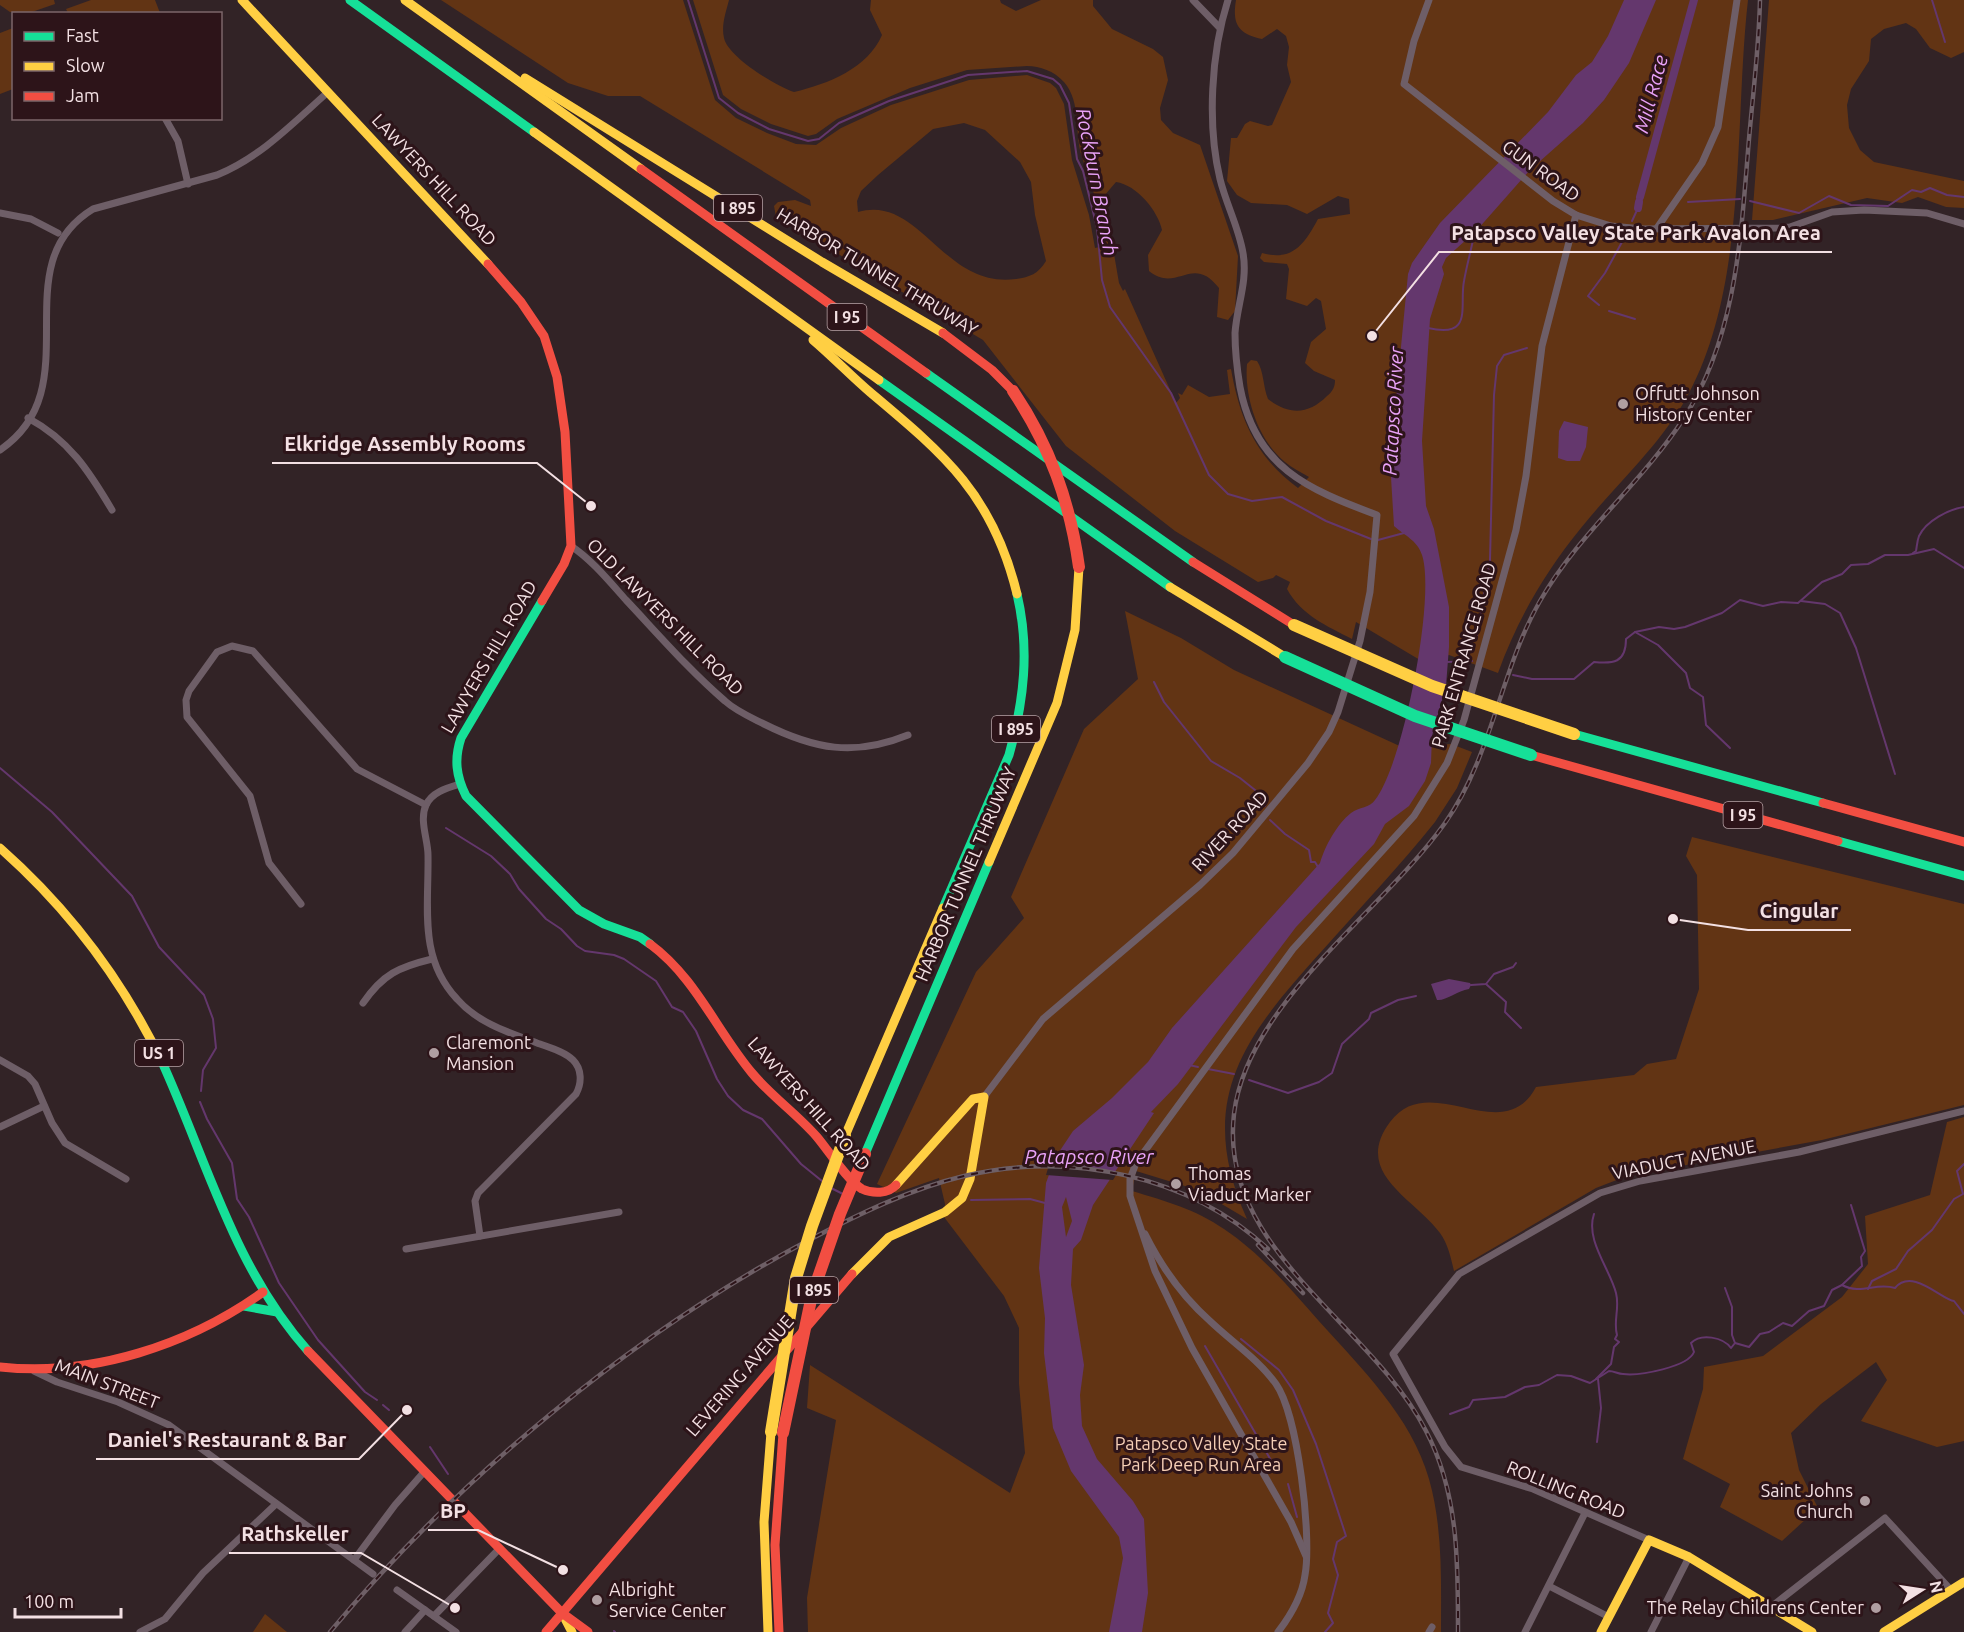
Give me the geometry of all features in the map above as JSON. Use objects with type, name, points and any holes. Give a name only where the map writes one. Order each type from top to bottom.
[{"type":"main road","name":"LAWYERS HILL ROAD","points":[[242,0],[500,276],[544,336],[551,352],[562,401],[571,546],[564,564],[461,738],[456,763],[460,784],[473,805],[579,910],[604,924],[640,937],[671,960],[752,1073],[809,1128],[861,1188],[875,1193],[892,1189],[955,1116],[973,1099],[984,1097]]},
{"type":"main road","name":"I 95","points":[[350,0],[1154,577],[1285,657],[1414,716],[1531,755],[1961,876]]},
{"type":"main road","name":"I 95","points":[[405,0],[1173,550],[1294,625],[1425,686],[1485,707],[1574,734],[1964,842]]},
{"type":"main road","name":"HARBOR TUNNEL THRUWAY","points":[[455,36],[705,187],[824,263],[953,338],[990,366],[1013,390],[1030,414],[1054,458],[1071,512],[1079,567],[1075,630],[1058,703],[840,1214],[812,1295],[777,1432],[764,1522],[768,1632]]},
{"type":"main road","name":"HARBOR TUNNEL THRUWAY","points":[[778,307],[856,380],[931,442],[971,489],[998,537],[1010,570],[1023,624],[1025,655],[1021,704],[1009,754],[845,1136],[822,1194],[802,1258],[779,1370],[775,1545],[779,1632]]},
{"type":"main road","name":"US 1","points":[[0,848],[30,874],[69,914],[112,969],[136,1007],[168,1073],[234,1239],[263,1292],[277,1312],[316,1362],[562,1613],[588,1632]]},
{"type":"main road","name":"LEVERING AVENUE","points":[[546,1632],[869,1255],[889,1237],[945,1212],[962,1198],[970,1179],[972,1155],[985,1108],[984,1097]]},
{"type":"main road","points":[[0,1367],[34,1371],[94,1361],[175,1340],[209,1326],[263,1292]]},
{"type":"main road","points":[[242,1307],[258,1307],[277,1312]]},
{"type":"main road","points":[[1601,1632],[1649,1540],[1689,1557],[1812,1632]]},
{"type":"main road","points":[[1884,1632],[1964,1581]]},
{"type":"main road","name":"US 1","points":[[562,1613],[572,1632]]},
{"type":"street","points":[[1193,0],[1220,27],[1228,0]]},
{"type":"street","name":"GUN ROAD","points":[[1429,0],[1414,41],[1404,84],[1530,183],[1576,215],[1626,228],[1790,227],[1822,214],[1842,210],[1927,213],[1964,224]]},
{"type":"street","points":[[1657,228],[1701,163],[1718,127],[1737,0]]},
{"type":"street","name":"RIVER ROAD","points":[[984,1097],[1043,1018],[1200,885],[1233,853],[1308,764],[1338,712],[1360,641],[1370,592],[1377,515],[1340,502],[1292,476],[1266,452],[1250,422],[1236,356],[1238,309],[1245,265],[1220,178],[1215,140],[1215,78],[1220,27]]},
{"type":"street","points":[[0,213],[32,219],[55,236],[81,215],[93,209],[217,175],[254,156],[328,92]]},
{"type":"street","points":[[166,120],[175,134],[188,184]]},
{"type":"street","name":"PARK ENTRANCE ROAD","points":[[1306,1556],[1291,1522],[1177,1318],[1155,1270],[1129,1188],[1136,1163],[1293,950],[1414,816],[1447,763],[1464,720],[1515,530],[1526,476],[1542,346],[1576,215]]},
{"type":"street","points":[[0,450],[16,435],[28,418],[39,381],[37,344]]},
{"type":"street","points":[[28,418],[55,433],[75,452],[112,510]]},
{"type":"street","name":"OLD LAWYERS HILL ROAD","points":[[571,546],[594,566],[708,685],[742,713],[817,747],[853,748],[893,741],[908,735]]},
{"type":"street","points":[[302,904],[269,863],[250,796],[187,717],[186,700],[189,691],[217,652],[232,646],[253,651],[357,769],[426,805]]},
{"type":"street","points":[[460,784],[435,794],[426,805],[423,820],[428,856],[426,925],[432,959],[445,984],[467,1009],[489,1024],[572,1058],[580,1077],[576,1094],[478,1193],[475,1201],[480,1236]]},
{"type":"street","points":[[363,1003],[384,977],[404,967],[432,959]]},
{"type":"street","points":[[0,1060],[27,1076],[35,1084],[44,1106],[65,1143],[126,1179]]},
{"type":"street","points":[[0,1127],[44,1106]]},
{"type":"street","name":"VIADUCT AVENUE","points":[[1393,1354],[1459,1274],[1600,1193],[1640,1181],[1810,1150],[1964,1111]]},
{"type":"street","points":[[406,1248],[619,1212]]},
{"type":"street","name":"PARK ENTRANCE ROAD","points":[[1136,1216],[1164,1267],[1194,1306],[1264,1369],[1286,1401],[1296,1438],[1306,1574],[1297,1603],[1278,1632]]},
{"type":"street","name":"ROLLING ROAD","points":[[1393,1354],[1445,1447],[1461,1467],[1475,1473],[1510,1481],[1649,1540]]},
{"type":"street","name":"MAIN STREET","points":[[34,1371],[155,1417],[200,1446],[373,1574]]},
{"type":"street","points":[[354,1560],[395,1505],[424,1472]]},
{"type":"street","points":[[140,1632],[165,1618],[203,1573],[276,1504]]},
{"type":"street","points":[[1525,1632],[1585,1513]]},
{"type":"street","points":[[1771,1607],[1885,1518],[1951,1590]]},
{"type":"street","points":[[434,1617],[500,1548]]},
{"type":"street","points":[[1651,1632],[1689,1557]]},
{"type":"street","points":[[1549,1586],[1609,1617]]},
{"type":"street","points":[[397,1590],[456,1632]]},
{"type":"street","points":[[405,1632],[425,1610]]},
{"type":"green space","points":[[0,0],[54,0],[55,4],[32,12],[10,12],[0,5]]},
{"type":"green space","points":[[91,0],[155,0],[160,12],[68,12],[66,9]]},
{"type":"green space","points":[[441,0],[683,0],[715,100],[736,118],[796,144],[816,145],[841,128],[891,105],[969,80],[1027,75],[1050,83],[1056,88],[1064,104],[1072,160],[1089,215],[1095,248],[1104,246],[1099,212],[1080,148],[1073,99],[1070,90],[1056,75],[1032,66],[967,70],[910,88],[837,119],[816,134],[808,136],[771,124],[741,109],[723,95],[693,0],[729,0],[723,28],[727,46],[754,70],[794,92],[846,73],[876,47],[882,35],[870,10],[871,0],[1000,0],[1001,3],[1016,11],[1041,0],[1093,0],[1093,6],[1112,29],[1153,49],[1163,57],[1168,80],[1160,108],[1161,120],[1173,133],[1200,145],[1238,256],[1235,311],[1228,320],[1217,317],[1219,288],[1209,278],[1192,273],[1168,278],[1159,277],[1149,271],[1148,255],[1162,230],[1160,223],[1151,207],[1139,193],[1116,182],[1104,196],[1119,283],[1123,291],[1125,289],[1176,403],[1180,398],[1178,393],[1182,395],[1188,385],[1209,397],[1230,394],[1227,370],[1231,369],[1239,405],[1252,436],[1271,464],[1298,488],[1309,477],[1275,453],[1260,430],[1248,390],[1247,364],[1251,360],[1257,361],[1268,399],[1292,410],[1306,409],[1320,402],[1332,391],[1335,380],[1314,371],[1305,363],[1311,342],[1326,329],[1321,301],[1316,298],[1307,306],[1286,299],[1289,269],[1287,264],[1264,262],[1260,258],[1262,253],[1282,255],[1290,253],[1303,243],[1318,219],[1350,214],[1349,199],[1338,196],[1307,214],[1287,205],[1251,203],[1237,195],[1227,181],[1231,138],[1237,138],[1245,124],[1250,121],[1272,125],[1291,82],[1287,65],[1289,47],[1286,36],[1277,29],[1262,39],[1242,31],[1236,22],[1236,0],[1748,0],[1730,252],[1721,302],[1708,349],[1689,393],[1666,429],[1581,528],[1544,579],[1523,615],[1498,673],[1449,655],[1425,663],[1356,622],[1352,639],[1307,613],[1287,589],[1290,582],[1276,575],[1258,582],[1175,531],[1066,446],[983,340],[776,217],[774,206],[778,202],[795,200],[811,206],[810,200],[640,96],[608,96],[568,83]],"holes":[[[964,123],[985,130],[1020,162],[1031,182],[1035,215],[1046,261],[1037,272],[1025,277],[991,278],[969,270],[899,216],[880,210],[858,212],[857,201],[861,191],[933,129]]]},
{"type":"green space","points":[[1769,0],[1964,0],[1964,52],[1951,58],[1930,48],[1916,29],[1906,23],[1884,29],[1871,39],[1869,61],[1851,89],[1847,105],[1849,128],[1860,150],[1874,162],[1964,181],[1964,208],[1946,207],[1918,197],[1902,203],[1867,198],[1773,220],[1752,220]]},
{"type":"green space","points":[[12,28],[12,89],[0,94],[0,33]]},
{"type":"green space","name":"Patapsco Valley State Park Deep Run Area","points":[[1125,611],[1181,638],[1234,670],[1404,748],[1451,744],[1472,752],[1457,788],[1435,822],[1270,1013],[1250,1043],[1235,1073],[1227,1105],[1225,1139],[1232,1177],[1247,1219],[1198,1190],[1136,1171],[1132,1191],[1180,1206],[1202,1216],[1237,1238],[1285,1283],[1383,1394],[1410,1434],[1421,1456],[1434,1498],[1440,1555],[1441,1632],[808,1632],[807,1598],[836,1420],[807,1408],[810,1365],[1010,1493],[1025,1453],[1019,1384],[1019,1328],[1004,1296],[944,1217],[945,1204],[939,1178],[896,1193],[877,1184],[976,972],[1024,918],[1011,897],[1084,729],[1138,679]]},
{"type":"green space","points":[[1692,837],[1964,904],[1964,1105],[1822,1140],[1627,1176],[1596,1188],[1454,1271],[1447,1246],[1440,1233],[1391,1184],[1382,1170],[1378,1156],[1380,1140],[1390,1122],[1406,1108],[1425,1103],[1445,1104],[1486,1112],[1505,1111],[1522,1104],[1536,1087],[1634,1075],[1647,1064],[1676,1059],[1699,989],[1697,875],[1686,856]]},
{"type":"green space","points":[[1964,1117],[1964,1441],[1937,1447],[1861,1421],[1887,1380],[1876,1362],[1821,1404],[1791,1433],[1799,1470],[1818,1508],[1782,1541],[1720,1507],[1730,1484],[1683,1459],[1703,1389],[1704,1367],[1763,1356],[1842,1297],[1868,1264],[1865,1216],[1930,1195],[1947,1122]]},
{"type":"green space","points":[[265,1614],[287,1632],[253,1632]]},
{"type":"water","name":"Patapsco River","points":[[1624,0],[1656,0],[1629,63],[1604,100],[1583,123],[1530,170],[1477,230],[1446,258],[1442,267],[1444,274],[1430,319],[1422,441],[1426,506],[1434,529],[1449,607],[1449,647],[1446,686],[1432,736],[1431,763],[1425,781],[1409,806],[1385,824],[1374,844],[1296,927],[1178,1084],[1151,1112],[1154,1113],[1093,1205],[1081,1240],[1073,1249],[1071,1285],[1084,1365],[1080,1395],[1082,1426],[1097,1459],[1133,1501],[1144,1519],[1148,1593],[1142,1632],[1109,1632],[1123,1558],[1119,1537],[1071,1471],[1053,1428],[1044,1353],[1045,1318],[1039,1268],[1046,1183],[1055,1158],[1073,1131],[1112,1098],[1148,1062],[1172,1028],[1320,863],[1328,843],[1341,823],[1351,813],[1373,803],[1386,781],[1406,718],[1421,642],[1424,606],[1425,576],[1422,555],[1414,542],[1394,526],[1390,461],[1408,274],[1412,263],[1440,223],[1548,112],[1576,75],[1592,62],[1608,36]],"holes":[[[1066,1197],[1072,1221],[1066,1237],[1062,1207]]]},
{"type":"water","points":[[1564,421],[1588,427],[1586,447],[1580,461],[1558,458],[1559,431]]},
{"type":"water","points":[[1449,979],[1471,985],[1469,989],[1437,1000],[1431,984]]},
{"type":"pier","points":[[1049,1165],[1088,1167],[1118,1172],[1113,1180],[1046,1175]]},
{"type":"waterway","name":"Rockburn Branch","points":[[688,0],[719,98],[738,113],[769,129],[808,141],[819,139],[839,123],[889,101],[968,75],[1027,71],[1053,79],[1060,85],[1069,103],[1077,159],[1083,171],[1097,228],[1102,280],[1110,307],[1171,393],[1209,475],[1228,494],[1252,501],[1282,497],[1326,521],[1371,539]]},
{"type":"waterway","name":"Mill Race","points":[[1640,197],[1694,0]]},
{"type":"waterway","points":[[1932,0],[1945,42]]},
{"type":"waterway","points":[[1750,201],[1799,213],[1829,196],[1851,205],[1888,206],[1912,190],[1921,192],[1930,188],[1947,195],[1964,197]]},
{"type":"waterway","points":[[1688,202],[1740,199]]},
{"type":"waterway","name":"Mill Race","points":[[1638,208],[1639,202]]},
{"type":"waterway","points":[[1632,221],[1638,208]]},
{"type":"waterway","points":[[1428,328],[1443,330],[1452,329],[1458,325],[1463,310],[1464,281],[1475,230]]},
{"type":"waterway","points":[[1599,305],[1588,296],[1605,273],[1622,242]]},
{"type":"waterway","points":[[1609,311],[1635,319]]},
{"type":"waterway","points":[[1457,661],[1477,635],[1490,560],[1494,395],[1497,366],[1504,355],[1527,348]]},
{"type":"waterway","points":[[1913,553],[1916,551],[1919,536],[1927,525],[1945,513],[1964,507]]},
{"type":"waterway","points":[[1378,540],[1404,533]]},
{"type":"waterway","points":[[1513,675],[1532,679],[1574,679],[1594,662],[1607,663],[1621,657],[1624,653],[1626,639],[1635,632],[1659,627],[1674,629],[1685,627],[1722,613],[1740,600],[1763,606],[1781,602],[1798,603],[1822,582],[1842,574],[1851,565],[1868,564],[1885,555],[1908,555],[1934,549],[1964,568]]},
{"type":"waterway","points":[[1801,601],[1825,604],[1840,613],[1856,648],[1895,774]]},
{"type":"waterway","points":[[1635,632],[1658,645],[1686,673],[1690,688],[1703,697],[1706,725],[1730,748]]},
{"type":"waterway","points":[[1447,662],[1472,661]]},
{"type":"waterway","points":[[1154,682],[1164,702],[1211,761],[1240,778],[1260,794],[1265,806]]},
{"type":"waterway","points":[[0,768],[52,812],[132,896],[159,947],[204,995],[213,1019],[216,1048],[203,1070],[201,1091]]},
{"type":"waterway","points":[[1270,820],[1285,834],[1309,850],[1311,862],[1315,862],[1318,867]]},
{"type":"waterway","points":[[446,828],[491,856],[510,874],[519,889],[546,919],[561,929],[577,946],[585,951],[614,955],[624,959],[656,981],[672,1007],[683,1012],[696,1031],[717,1079],[728,1096],[743,1110],[762,1119],[801,1164],[822,1181]]},
{"type":"waterway","points":[[1471,985],[1486,984],[1494,974],[1513,967],[1516,963]]},
{"type":"waterway","points":[[1486,984],[1506,1002],[1505,1012],[1521,1028]]},
{"type":"waterway","points":[[1249,1080],[1288,1093],[1319,1082],[1332,1073],[1342,1044],[1369,1019],[1371,1013],[1398,1000],[1416,996]]},
{"type":"waterway","points":[[1189,1065],[1198,1067]]},
{"type":"waterway","points":[[1208,1069],[1234,1074]]},
{"type":"waterway","points":[[200,1102],[232,1163],[237,1199],[249,1217],[279,1283],[318,1340],[365,1392],[377,1400]]},
{"type":"waterway","points":[[1868,1289],[1872,1281],[1896,1269],[1908,1251],[1932,1230],[1954,1199],[1963,1194],[1957,1171],[1964,1164]]},
{"type":"waterway","points":[[829,1187],[843,1194]]},
{"type":"waterway","points":[[971,1200],[1030,1199],[1045,1203]]},
{"type":"waterway","points":[[1450,1414],[1469,1407],[1473,1400],[1505,1397],[1525,1387],[1539,1385],[1557,1375],[1571,1376],[1590,1383],[1609,1371],[1631,1374],[1673,1366],[1690,1357],[1694,1352],[1691,1343],[1700,1338],[1717,1339],[1731,1348],[1735,1343],[1749,1347],[1760,1334],[1769,1332],[1783,1323],[1792,1326],[1809,1311],[1824,1306],[1832,1290],[1842,1285],[1862,1266],[1861,1257],[1865,1251],[1851,1205]]},
{"type":"waterway","points":[[1594,1214],[1592,1224],[1595,1244],[1616,1293],[1617,1335],[1615,1339],[1619,1342],[1614,1347],[1611,1364],[1596,1379]]},
{"type":"waterway","points":[[1842,1285],[1856,1289],[1881,1286],[1895,1288],[1902,1282],[1910,1281],[1926,1286],[1954,1301],[1964,1314]]},
{"type":"waterway","points":[[1725,1288],[1732,1307],[1732,1335],[1735,1343]]},
{"type":"waterway","points":[[1241,1339],[1279,1370],[1293,1390],[1316,1444],[1346,1536],[1337,1542],[1333,1559],[1338,1575],[1328,1613],[1333,1623],[1325,1632]]},
{"type":"waterway","points":[[1205,1346],[1276,1469]]},
{"type":"waterway","points":[[1597,1442],[1601,1408],[1598,1379]]},
{"type":"waterway","points":[[383,1405],[389,1410]]},
{"type":"waterway","points":[[430,1447],[448,1474]]},
{"type":"waterway","points":[[1288,1484],[1297,1517]]},
{"type":"railway","points":[[1458,1632],[1457,1555],[1451,1504],[1437,1455],[1426,1431],[1401,1392],[1371,1355],[1303,1283],[1273,1246],[1250,1206],[1235,1162],[1234,1114],[1244,1073],[1264,1034],[1290,997],[1321,960],[1418,857],[1445,823],[1474,770],[1515,656],[1540,601],[1573,553],[1667,442],[1702,386],[1726,319],[1739,247],[1760,0]]},
{"type":"railway","points":[[330,1632],[380,1575],[491,1465],[614,1365],[678,1319],[743,1277],[828,1230],[904,1195],[944,1181],[1004,1169],[1045,1166],[1086,1169],[1126,1175],[1165,1187],[1202,1203],[1237,1224],[1268,1249]]},
{"type":"railway","points":[[1258,1245],[1303,1293]]},
{"type":"traffic: fast","points":[[350,0],[534,132]]},
{"type":"traffic: fast","points":[[926,373],[1193,562]]},
{"type":"traffic: fast","points":[[879,380],[1170,587]]},
{"type":"traffic: fast","points":[[943,908],[1009,755],[1014,735],[1022,695],[1024,655],[1017,594]]},
{"type":"traffic: fast","points":[[542,601],[461,738],[457,753],[460,781],[466,796],[579,910],[604,924],[640,937],[650,944]]},
{"type":"traffic: fast","points":[[1285,657],[1415,716],[1531,755]]},
{"type":"traffic: fast","points":[[1574,734],[1823,803]]},
{"type":"traffic: fast","points":[[1838,841],[1964,876]]},
{"type":"traffic: fast","points":[[865,1154],[989,862]]},
{"type":"traffic: fast","points":[[162,1062],[241,1249],[282,1319],[308,1351]]},
{"type":"traffic: fast","points":[[244,1306],[277,1312]]},
{"type":"traffic: slow","points":[[242,0],[488,264]]},
{"type":"traffic: slow","points":[[405,0],[641,169]]},
{"type":"traffic: slow","points":[[525,78],[822,262],[943,333]]},
{"type":"traffic: slow","points":[[534,132],[879,380]]},
{"type":"traffic: slow","points":[[813,340],[922,437],[963,480],[980,503],[994,530],[1007,559],[1017,594]]},
{"type":"traffic: slow","points":[[989,862],[1057,703],[1075,630],[1079,567]]},
{"type":"traffic: slow","points":[[1170,587],[1285,657]]},
{"type":"traffic: slow","points":[[1294,625],[1432,686],[1574,734]]},
{"type":"traffic: slow","points":[[0,848],[49,896],[92,947],[130,1002],[162,1062]]},
{"type":"traffic: slow","points":[[845,1136],[943,908]]},
{"type":"traffic: slow","points":[[852,1274],[889,1237],[945,1212],[962,1198],[970,1179],[984,1097],[973,1099],[896,1185]]},
{"type":"traffic: slow","points":[[771,1432],[796,1278],[812,1226],[845,1136]]},
{"type":"traffic: slow","points":[[768,1632],[764,1522],[771,1432]]},
{"type":"traffic: slow","points":[[1601,1632],[1649,1540],[1689,1557],[1812,1632]]},
{"type":"traffic: slow","points":[[1884,1632],[1964,1582]]},
{"type":"traffic: slow","points":[[562,1613],[572,1632]]},
{"type":"traffic: jam","points":[[641,169],[926,373]]},
{"type":"traffic: jam","points":[[488,264],[521,302],[544,336],[557,377],[565,432],[571,546],[564,564],[542,601]]},
{"type":"traffic: jam","points":[[943,333],[992,370],[1013,391]]},
{"type":"traffic: jam","points":[[1013,391],[1038,433],[1056,475],[1070,520],[1079,567]]},
{"type":"traffic: jam","points":[[1193,562],[1294,625]]},
{"type":"traffic: jam","points":[[1531,755],[1838,841]]},
{"type":"traffic: jam","points":[[1823,803],[1964,842]]},
{"type":"traffic: jam","points":[[650,944],[680,972],[693,988],[752,1073],[817,1137],[856,1185],[871,1192],[885,1192],[896,1185]]},
{"type":"traffic: jam","points":[[783,1433],[812,1295],[840,1214],[865,1154]]},
{"type":"traffic: jam","points":[[546,1632],[852,1274]]},
{"type":"traffic: jam","points":[[0,1367],[35,1369],[70,1367],[104,1362],[138,1353],[172,1342],[204,1327],[263,1292]]},
{"type":"traffic: jam","points":[[308,1351],[562,1613],[588,1632]]},
{"type":"traffic: jam","points":[[779,1632],[775,1545],[783,1433]]},
{"type":"place","name":"Patapsco Valley State Park Avalon Area","points":[[1372,336]]},
{"type":"place","name":"Offutt Johnson History Center","points":[[1623,404]]},
{"type":"place","name":"Elkridge Assembly Rooms","points":[[591,506]]},
{"type":"place","name":"Cingular","points":[[1673,919]]},
{"type":"place","name":"Claremont Mansion","points":[[434,1053]]},
{"type":"place","name":"Thomas Viaduct Marker","points":[[1176,1184]]},
{"type":"place","name":"Daniel's Restaurant & Bar","points":[[407,1410]]},
{"type":"place","name":"Saint Johns Church","points":[[1865,1501]]},
{"type":"place","name":"BP","points":[[563,1570]]},
{"type":"place","name":"Albright Service Center","points":[[597,1600]]},
{"type":"place","name":"Rathskeller","points":[[455,1608]]},
{"type":"place","name":"The Relay Childrens Center","points":[[1876,1608]]}]
